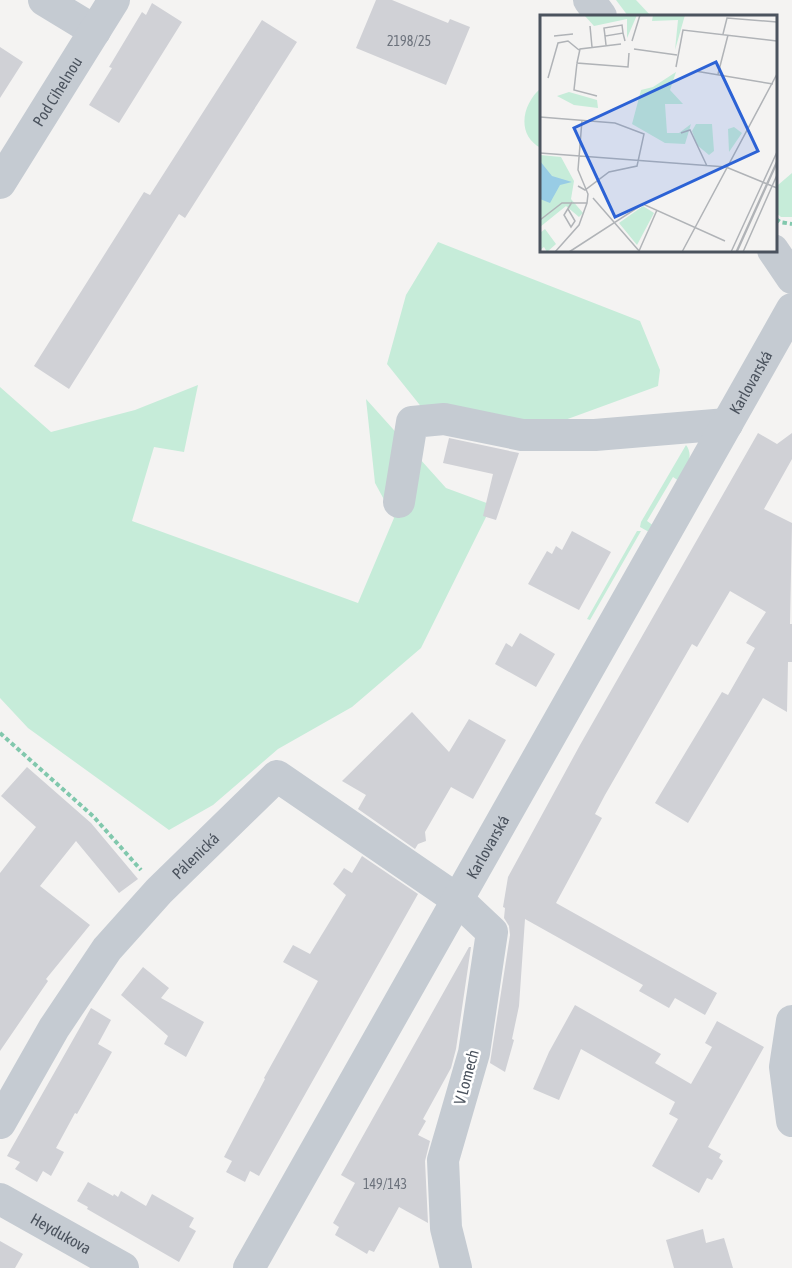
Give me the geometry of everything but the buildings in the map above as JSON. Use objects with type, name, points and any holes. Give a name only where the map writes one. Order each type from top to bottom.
[{"type":"street","points":[[44,0],[95,31]]},
{"type":"street","name":"Pod Cihelnou","points":[[0,183],[114,0]]},
{"type":"street","points":[[589,0],[600,15]]},
{"type":"street","points":[[774,252],[792,278]]},
{"type":"street","name":"Karlovarská","points":[[249,1268],[792,309]]},
{"type":"street","name":"Karlovarská","points":[[399,502],[412,422],[444,419],[522,435],[595,435],[726,424]]},
{"type":"street","name":"Pálenická","points":[[0,1123],[54,1028],[106,949],[159,891],[277,776],[458,900]]},
{"type":"street","name":"V Lomech","points":[[456,1268],[446,1228],[443,1160],[474,1053],[492,932],[458,900]]},
{"type":"street","points":[[792,1021],[785,1067],[792,1121]]},
{"type":"street","name":"Heydukova","points":[[0,1199],[123,1268]]},
{"type":"path","points":[[0,733],[93,816],[159,891]]},
{"type":"green space","points":[[616,0],[636,0],[650,15],[627,15]]},
{"type":"green space","points":[[540,89],[540,147],[528,135],[524,119],[529,102]]},
{"type":"green space","points":[[792,173],[792,217],[781,217],[777,214],[778,185]]},
{"type":"green space","points":[[438,242],[640,321],[660,370],[658,386],[543,428],[427,414],[387,364],[406,295]]},
{"type":"green space","points":[[198,385],[184,452],[154,447],[132,521],[358,603],[394,518],[375,483],[366,399],[446,488],[492,505],[421,648],[352,707],[278,749],[213,805],[169,830],[28,728],[0,698],[0,387],[51,432],[135,410]]},
{"type":"green space","points":[[686,445],[690,454],[686,468],[679,481],[673,477],[647,521],[654,526],[649,532],[640,527],[641,522]]},
{"type":"green space","points":[[637,531],[641,531],[590,620],[587,619]]}]
